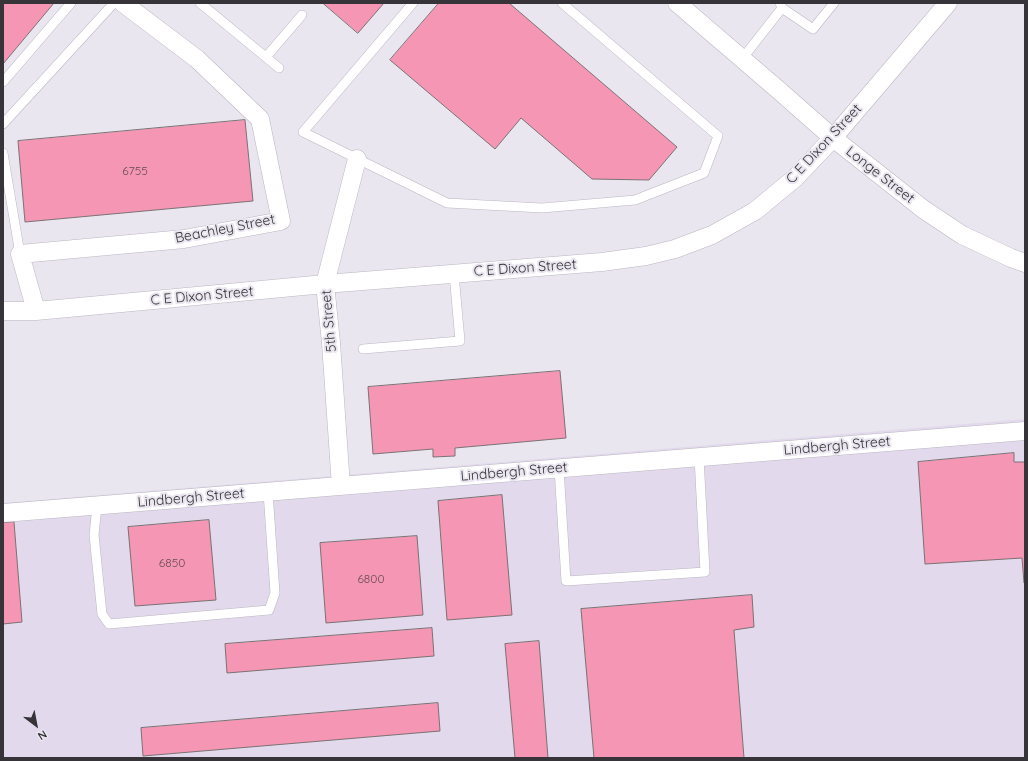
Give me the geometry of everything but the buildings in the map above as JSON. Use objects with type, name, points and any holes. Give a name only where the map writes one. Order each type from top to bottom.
[{"type":"street","name":"Beachley Street","points":[[20,254],[184,239],[281,221],[260,119],[197,59],[123,3]]},
{"type":"street","name":"Longe Street","points":[[677,3],[833,138],[923,209],[962,235],[1025,263]]},
{"type":"street","name":"C E Dixon Street","points":[[3,311],[36,310],[325,284],[602,262],[646,256],[675,249],[712,235],[755,211],[795,178],[833,138],[948,3]]},
{"type":"street","name":"5th Street","points":[[341,486],[331,343],[325,284],[357,159]]},
{"type":"street","points":[[20,254],[36,310]]},
{"type":"street","name":"Lindbergh Street","points":[[3,513],[1025,431]]},
{"type":"lane","points":[[3,82],[71,3]]},
{"type":"lane","points":[[3,124],[114,3]]},
{"type":"lane","points":[[200,3],[279,68]]},
{"type":"lane","points":[[413,3],[302,132],[447,203],[542,208],[635,200],[704,173],[718,136],[562,3]]},
{"type":"lane","points":[[742,59],[781,5],[813,29],[834,3]]},
{"type":"lane","points":[[266,57],[302,15]]},
{"type":"lane","points":[[3,153],[20,254]]},
{"type":"lane","points":[[362,349],[460,341],[454,274]]},
{"type":"lane","points":[[559,468],[566,581],[705,572],[699,457]]},
{"type":"lane","points":[[97,506],[94,535],[102,614],[109,624],[269,610],[276,593],[268,492]]},
{"type":"shaded area","points":[[1025,419],[1025,758],[3,758],[3,503]]}]
